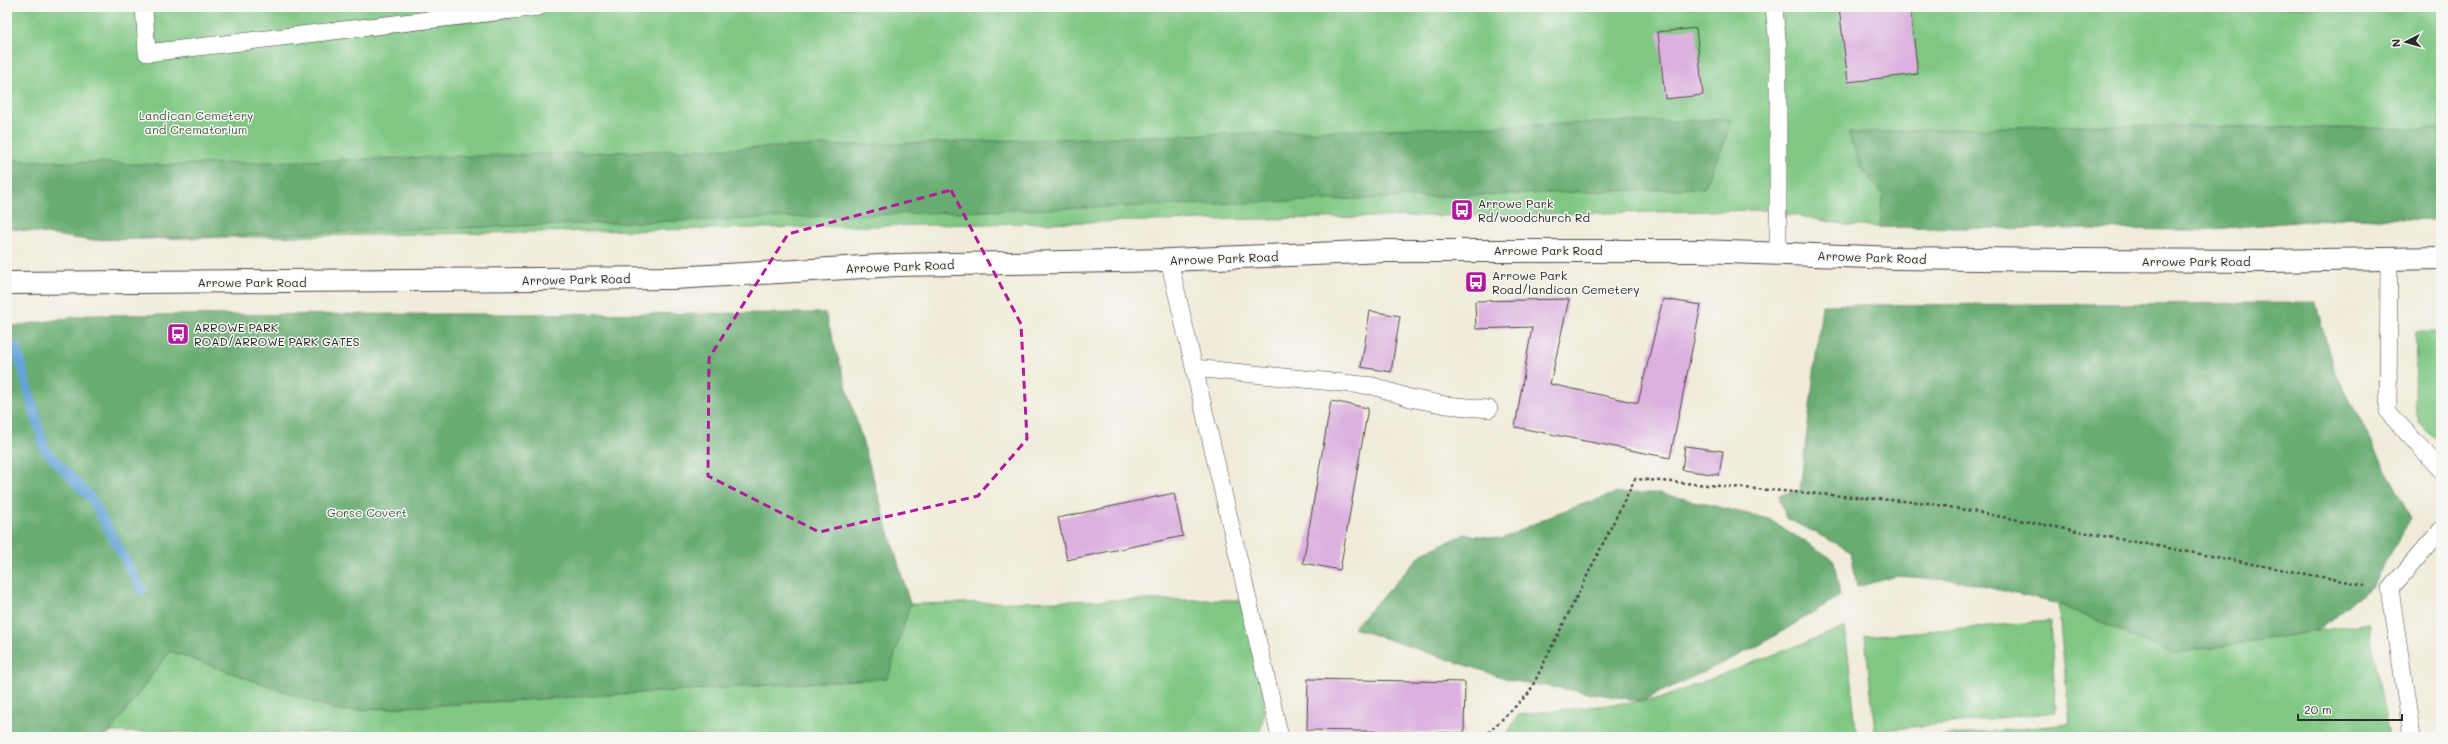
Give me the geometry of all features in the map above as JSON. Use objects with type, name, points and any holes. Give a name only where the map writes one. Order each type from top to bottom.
[{"type":"main road","name":"Arrowe Park Road","points":[[8,283],[674,278],[897,265],[1169,260],[1386,251],[1699,251],[2070,260],[2441,258]]},
{"type":"lane","points":[[144,7],[147,53],[484,11],[539,7]]},
{"type":"lane","points":[[1774,7],[1778,48],[1778,254]]},
{"type":"lane","points":[[2389,259],[2388,412],[2441,470]]},
{"type":"lane","points":[[1169,260],[1280,737]]},
{"type":"lane","points":[[1194,368],[1373,386],[1410,398],[1446,405],[1489,409]]},
{"type":"lane","points":[[2412,737],[2390,589],[2441,530]]},
{"type":"path","points":[[1484,737],[1529,693],[1635,479],[1928,503],[2165,549],[2390,589]]},
{"type":"highlighted area","points":[[951,190],[1021,324],[1027,439],[978,496],[819,532],[708,476],[709,358],[788,234]]},
{"type":"green space","name":"Landican Cemetery and Crematorium","points":[[7,7],[2441,7],[2441,220],[2352,217],[2201,230],[1880,227],[1847,225],[1767,210],[87,240],[81,163],[7,160]]},
{"type":"green space","points":[[1731,119],[1724,144],[1704,188],[87,240],[7,228],[7,160],[168,165]]},
{"type":"green space","points":[[2066,125],[2441,129],[2441,220],[2352,217],[2201,230],[1880,227],[1883,195],[1862,169],[1848,133]]},
{"type":"green space","points":[[2316,303],[2333,368],[2411,518],[2372,586],[2317,631],[2173,654],[2058,604],[1961,581],[1897,576],[1857,587],[1851,551],[1786,518],[1779,495],[1800,491],[1822,305]]},
{"type":"green space","name":"Gorse Covert","points":[[825,313],[910,604],[888,678],[339,711],[170,651],[106,737],[7,737],[7,327],[89,315]]},
{"type":"green space","points":[[2416,331],[2441,331],[2441,445],[2419,423],[2415,404]]},
{"type":"green space","points":[[1617,493],[1660,493],[1769,519],[1834,560],[1840,596],[1758,646],[1642,701],[1514,681],[1353,628],[1423,553],[1465,534],[1501,539],[1560,512]]},
{"type":"green space","points":[[1114,600],[1240,600],[1260,668],[1263,686],[1263,721],[1258,737],[841,737],[110,732],[170,651],[339,711],[888,678],[910,604]]},
{"type":"green space","points":[[2058,604],[2173,654],[2368,623],[2389,737],[1929,737],[2070,724]]},
{"type":"green space","points":[[2050,621],[2056,712],[1875,731],[1865,636]]},
{"type":"green space","points":[[1845,627],[1857,737],[1505,737],[1518,715],[1659,699]]},
{"type":"building","points":[[1839,7],[1910,7],[1918,74],[1848,82]]},
{"type":"building","points":[[1696,28],[1703,95],[1665,99],[1658,32]]},
{"type":"building","points":[[1569,299],[1550,384],[1638,403],[1663,299],[1701,305],[1670,458],[1515,427],[1532,327],[1476,329],[1475,301]]},
{"type":"building","points":[[1370,311],[1400,316],[1391,372],[1361,367]]},
{"type":"building","points":[[1331,401],[1368,408],[1340,570],[1303,563]]},
{"type":"building","points":[[1685,446],[1723,451],[1719,475],[1682,470]]},
{"type":"building","points":[[1174,493],[1183,536],[1067,560],[1058,518]]},
{"type":"building","points":[[1308,679],[1465,682],[1464,733],[1307,730]]},
{"type":"waterway","points":[[16,346],[45,450],[91,498],[142,590]]},
{"type":"place","name":"Arrowe Park Rd/woodchurch Rd","points":[[1462,210]]},
{"type":"place","name":"Arrowe Park Road/landican Cemetery","points":[[1476,282]]},
{"type":"place","name":"ARROWE PARK ROAD/ARROWE PARK GATES","points":[[178,334]]}]
